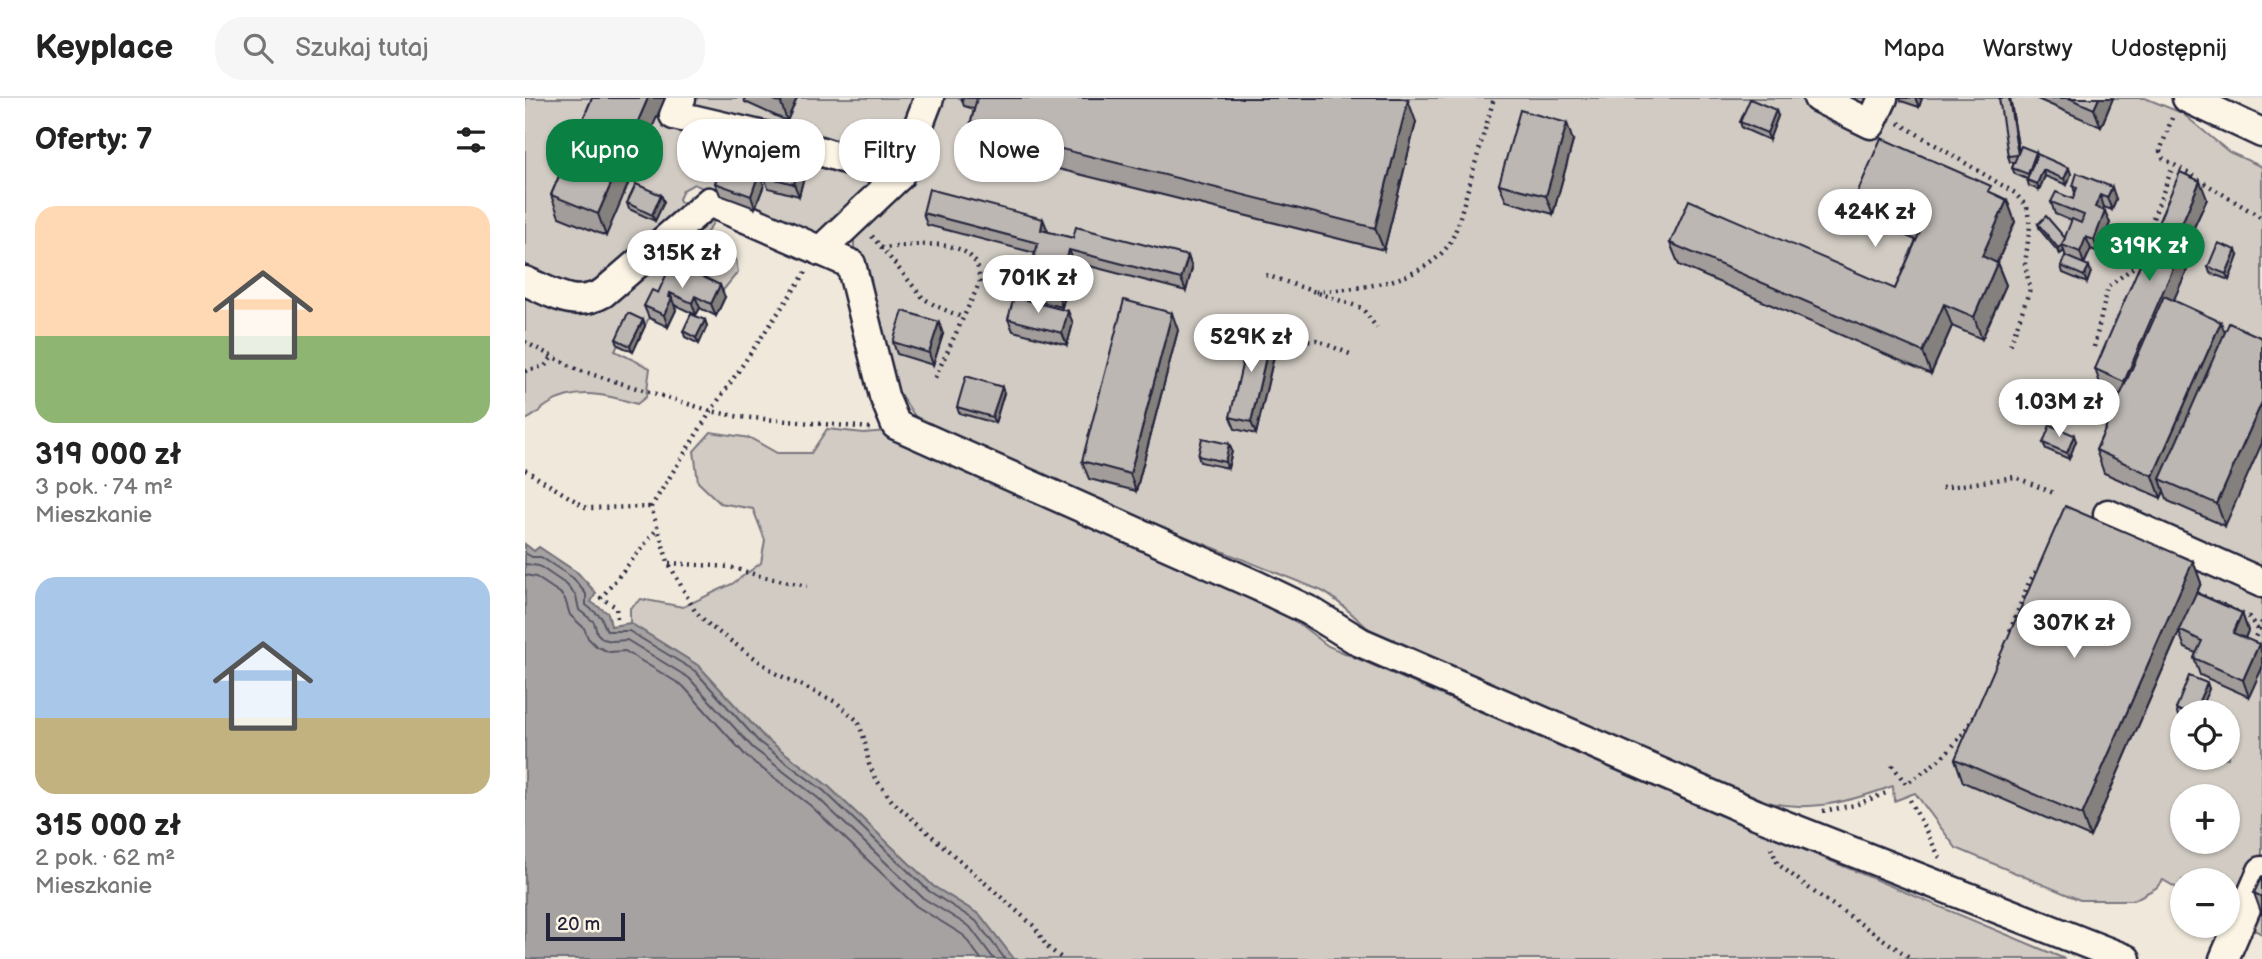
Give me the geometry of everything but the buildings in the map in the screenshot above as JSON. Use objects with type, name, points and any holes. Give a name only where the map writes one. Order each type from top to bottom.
[{"type":"street","points":[[681,98],[674,115],[794,142],[839,157]]},
{"type":"street","points":[[921,119],[929,98]]},
{"type":"street","points":[[1818,98],[1871,124],[1880,104]]},
{"type":"street","points":[[2181,104],[2262,133]]},
{"type":"street","points":[[820,251],[893,182]]},
{"type":"street","points":[[525,281],[570,300],[581,302],[593,299],[709,202],[851,264],[884,396],[895,425],[1279,596],[1310,611],[1360,642],[1756,814],[2126,959]]},
{"type":"street","points":[[2108,514],[2262,583]]},
{"type":"street","points":[[2224,959],[2262,871]]},
{"type":"path","points":[[1316,292],[1391,280],[1418,270],[1449,245],[1457,227],[1494,98]]},
{"type":"path","points":[[1880,104],[2015,193],[2027,207],[2030,226],[2025,264],[2030,289],[2010,346]]},
{"type":"path","points":[[2181,104],[2160,151],[2163,158],[2262,218]]},
{"type":"path","points":[[2094,347],[2108,288],[2135,266],[2173,166]]},
{"type":"path","points":[[856,217],[923,298],[964,318]]},
{"type":"path","points":[[881,248],[939,244],[958,249],[978,267],[980,282],[933,382]]},
{"type":"path","points":[[651,507],[711,411],[820,251]]},
{"type":"path","points":[[1266,275],[1362,309],[1377,328]]},
{"type":"path","points":[[1254,317],[1283,341],[1316,340],[1350,354]]},
{"type":"path","points":[[525,342],[578,370],[711,411],[740,417],[865,429]]},
{"type":"path","points":[[525,372],[545,366],[552,357]]},
{"type":"path","points":[[525,470],[587,508],[651,507]]},
{"type":"path","points":[[1943,488],[2015,477],[2056,494]]},
{"type":"path","points":[[651,507],[668,562],[695,611],[710,626],[777,674],[836,702],[858,721],[869,764],[875,778],[892,801],[1035,927],[1047,947],[1063,959]]},
{"type":"path","points":[[617,618],[616,607],[601,598],[658,527]]},
{"type":"path","points":[[668,562],[730,567],[807,586]]},
{"type":"path","points":[[2009,634],[2029,582],[2043,562]]},
{"type":"path","points":[[2196,593],[2249,617],[2258,630]]},
{"type":"path","points":[[2262,622],[2252,644],[2262,648]]},
{"type":"path","points":[[1892,765],[1906,784],[1942,759],[1957,744],[1979,709]]},
{"type":"path","points":[[1910,800],[1958,893]]},
{"type":"path","points":[[1756,814],[1778,864],[1912,959]]},
{"type":"shaded area","points":[[525,98],[2145,98],[2182,113],[2229,152],[2262,167],[2262,934],[2240,922],[2240,868],[2170,868],[2170,884],[2163,880],[2156,888],[2134,900],[2080,900],[1956,848],[1915,793],[1894,801],[1893,786],[1857,798],[1822,805],[1786,805],[1749,797],[1383,640],[1322,591],[1179,534],[919,422],[897,390],[854,251],[854,237],[842,213],[832,219],[816,237],[694,184],[683,190],[679,199],[683,207],[588,292],[525,270]]},
{"type":"shaded area","points":[[716,218],[704,237],[736,260],[738,272],[720,294],[677,275],[656,302],[645,326],[630,320],[615,351],[650,368],[646,397],[637,404],[593,394],[570,396],[549,404],[525,420],[525,289],[569,307],[703,219]]},
{"type":"shaded area","points":[[827,429],[864,433],[887,431],[1293,619],[1328,646],[1671,794],[2065,959],[1014,959],[980,915],[933,886],[828,786],[764,737],[699,666],[630,623],[630,608],[641,599],[683,607],[732,584],[761,563],[765,540],[753,509],[720,503],[698,482],[694,451],[711,432],[750,438],[777,453],[811,453]]},
{"type":"water","points":[[525,544],[534,551],[539,547],[578,573],[596,593],[591,602],[608,613],[611,626],[630,623],[699,666],[764,737],[828,786],[933,886],[980,915],[1014,959],[525,959]]}]
